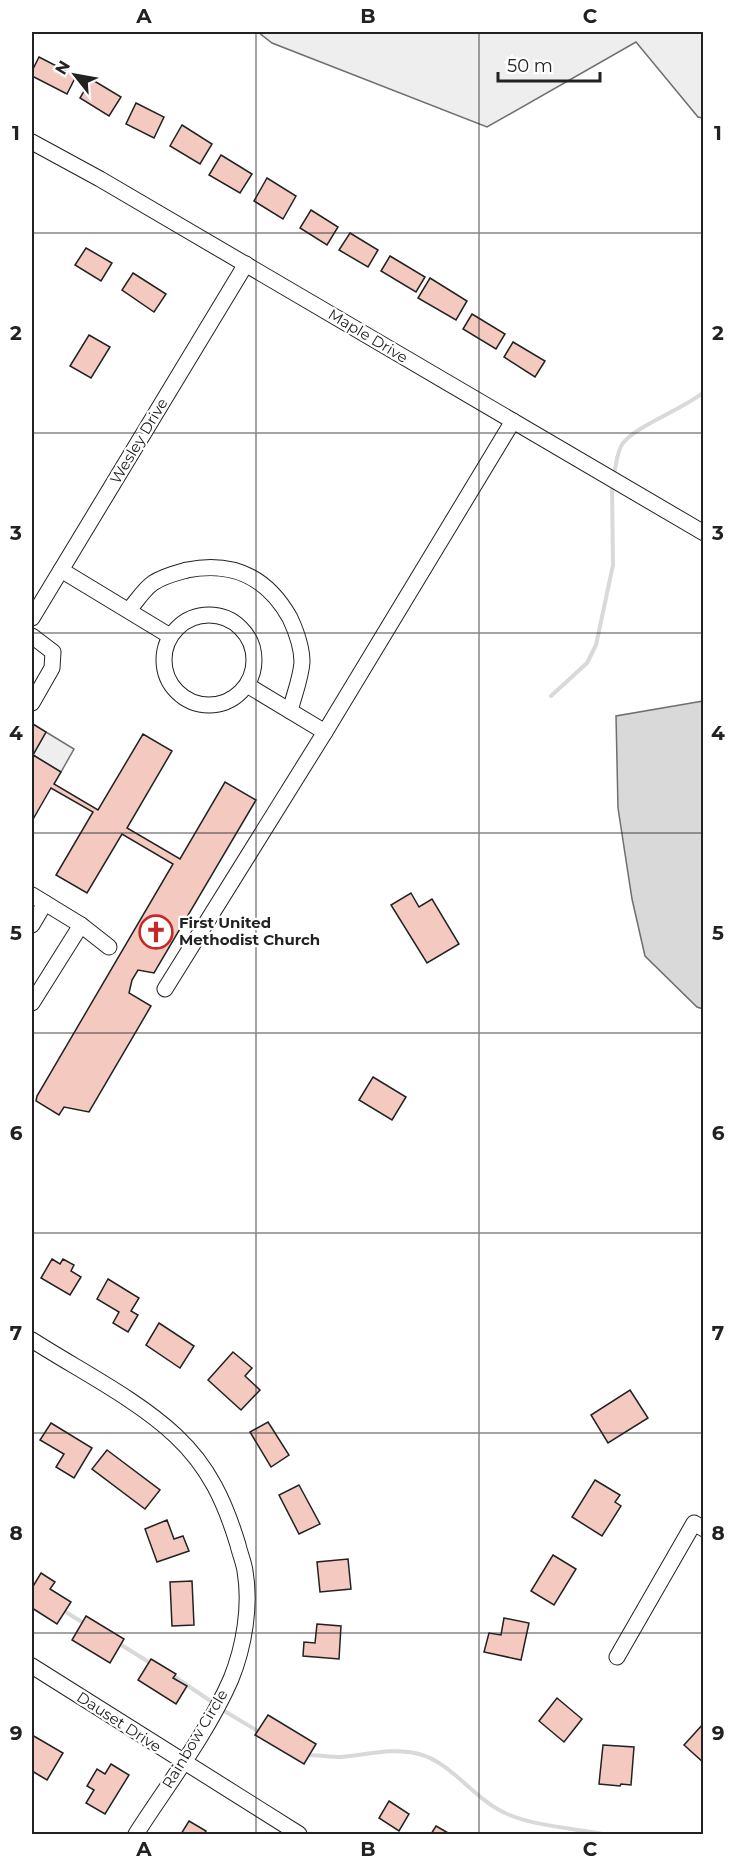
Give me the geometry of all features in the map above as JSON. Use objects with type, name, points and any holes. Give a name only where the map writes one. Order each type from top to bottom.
[{"type":"street","name":"Maple Drive","points":[[32,142],[100,179],[704,533]]},
{"type":"street","name":"Wesley Drive","points":[[32,618],[246,264]]},
{"type":"street","points":[[165,989],[325,732],[513,422]]},
{"type":"street","points":[[129,610],[152,584],[174,573],[200,568],[223,567],[245,573],[267,587],[283,606],[296,630],[302,661],[290,711]]},
{"type":"street","points":[[61,570],[170,636]]},
{"type":"street","points":[[198,615],[220,615],[233,621],[244,630],[255,657],[253,671],[247,685],[236,696],[222,703],[207,706],[191,702],[178,694],[168,681],[163,666],[164,651],[170,636],[179,625],[198,615]]},
{"type":"street","points":[[32,636],[53,652],[52,668],[32,703]]},
{"type":"street","points":[[247,685],[325,732]]},
{"type":"street","points":[[32,925],[38,899],[81,925],[109,946]]},
{"type":"street","points":[[32,1003],[81,925]]},
{"type":"street","name":"Rainbow Circle","points":[[32,1340],[142,1408],[175,1436],[194,1456],[218,1490],[246,1571],[246,1605],[242,1642],[231,1678],[209,1720],[136,1834]]},
{"type":"street","points":[[617,1657],[694,1523],[704,1529]]},
{"type":"street","name":"Dauset Drive","points":[[32,1666],[298,1834]]},
{"type":"shaded area","points":[[258,32],[703,32],[703,118],[698,117],[636,42],[487,127],[272,43]]},
{"type":"shaded area","points":[[704,701],[703,1009],[697,1007],[645,956],[632,899],[618,808],[616,716]]},
{"type":"shaded area","points":[[46,732],[74,749],[61,772],[33,755]]},
{"type":"building","points":[[39,57],[76,76],[67,94],[32,76]]},
{"type":"building","points":[[91,79],[121,97],[109,116],[80,98]]},
{"type":"building","points":[[136,103],[164,117],[154,138],[126,124]]},
{"type":"building","points":[[182,125],[212,144],[200,164],[170,146]]},
{"type":"building","points":[[221,155],[252,174],[240,193],[209,175]]},
{"type":"building","points":[[267,178],[296,196],[283,219],[254,201]]},
{"type":"building","points":[[311,210],[338,227],[327,245],[300,228]]},
{"type":"building","points":[[350,233],[378,250],[368,267],[339,250]]},
{"type":"building","points":[[86,248],[112,263],[101,281],[75,265]]},
{"type":"building","points":[[390,256],[425,277],[416,292],[381,271]]},
{"type":"building","points":[[133,273],[166,294],[154,312],[122,290]]},
{"type":"building","points":[[430,278],[467,301],[456,320],[418,298]]},
{"type":"building","points":[[472,314],[505,334],[496,349],[463,329]]},
{"type":"building","points":[[89,335],[110,347],[91,378],[70,366]]},
{"type":"building","points":[[513,342],[545,361],[535,377],[504,357]]},
{"type":"building","name":"First United Methodist Church","points":[[33,724],[46,732],[33,755],[61,772],[54,784],[98,810],[143,734],[172,751],[127,828],[180,859],[225,782],[256,800],[154,973],[138,970],[132,980],[129,993],[151,1006],[89,1112],[64,1107],[59,1115],[36,1101],[37,1096],[173,864],[122,834],[87,893],[56,875],[93,812],[51,788],[32,821]]},
{"type":"building","points":[[411,893],[419,907],[432,899],[459,944],[427,963],[391,905]]},
{"type":"building","points":[[373,1077],[406,1097],[392,1120],[359,1100]]},
{"type":"building","points":[[52,1259],[60,1264],[63,1259],[74,1265],[71,1271],[81,1277],[70,1295],[41,1278]]},
{"type":"building","points":[[108,1279],[139,1298],[131,1311],[138,1315],[128,1332],[113,1323],[119,1312],[97,1299]]},
{"type":"building","points":[[159,1323],[194,1346],[180,1368],[146,1345]]},
{"type":"building","points":[[233,1352],[252,1368],[245,1376],[260,1390],[241,1410],[208,1380]]},
{"type":"building","points":[[630,1390],[648,1418],[608,1443],[591,1415]]},
{"type":"building","points":[[268,1422],[289,1455],[271,1467],[250,1432]]},
{"type":"building","points":[[51,1423],[92,1448],[74,1478],[56,1467],[64,1454],[40,1440]]},
{"type":"building","points":[[107,1450],[160,1490],[145,1509],[92,1469]]},
{"type":"building","points":[[595,1480],[620,1495],[615,1502],[621,1506],[602,1536],[572,1517]]},
{"type":"building","points":[[299,1485],[320,1524],[299,1534],[279,1495]]},
{"type":"building","points":[[167,1520],[174,1539],[183,1536],[189,1551],[157,1562],[145,1529]]},
{"type":"building","points":[[553,1555],[576,1569],[554,1605],[531,1591]]},
{"type":"building","points":[[348,1559],[351,1589],[320,1592],[317,1562]]},
{"type":"building","points":[[41,1573],[55,1582],[50,1589],[71,1602],[57,1624],[32,1608],[32,1588]]},
{"type":"building","points":[[192,1581],[194,1625],[172,1626],[170,1582]]},
{"type":"building","points":[[86,1616],[124,1639],[110,1663],[72,1640]]},
{"type":"building","points":[[504,1618],[529,1623],[521,1660],[484,1652],[489,1633],[501,1635]]},
{"type":"building","points":[[317,1624],[341,1626],[339,1659],[303,1656],[304,1642],[315,1643]]},
{"type":"building","points":[[151,1659],[176,1674],[173,1678],[187,1686],[176,1704],[138,1680]]},
{"type":"building","points":[[557,1698],[582,1719],[564,1742],[539,1721]]},
{"type":"building","points":[[268,1715],[316,1744],[304,1764],[255,1735]]},
{"type":"building","points":[[704,1723],[704,1763],[684,1745]]},
{"type":"building","points":[[32,1735],[63,1753],[47,1780],[32,1771]]},
{"type":"building","points":[[603,1745],[634,1747],[631,1785],[599,1784]]},
{"type":"building","points":[[111,1764],[129,1775],[105,1814],[86,1803],[94,1790],[87,1786],[97,1769],[105,1774]]},
{"type":"building","points":[[389,1801],[409,1814],[399,1831],[379,1818]]},
{"type":"building","points":[[189,1821],[206,1831],[204,1834],[181,1834]]},
{"type":"building","points":[[436,1826],[450,1834],[431,1834]]},
{"type":"waterway","points":[[614,475],[619,450],[630,436],[704,392]]},
{"type":"waterway","points":[[551,696],[587,663],[596,645],[613,565],[612,485]]},
{"type":"waterway","points":[[61,1609],[85,1624]]},
{"type":"waterway","points":[[118,1643],[152,1664]]},
{"type":"waterway","points":[[172,1675],[215,1704]]},
{"type":"waterway","points":[[221,1709],[261,1733]]},
{"type":"waterway","points":[[305,1755],[341,1757],[400,1751],[419,1754],[442,1765],[483,1799],[505,1813],[540,1824],[603,1834]]},
{"type":"place","name":"First United Methodist Church","points":[[156,932]]}]
